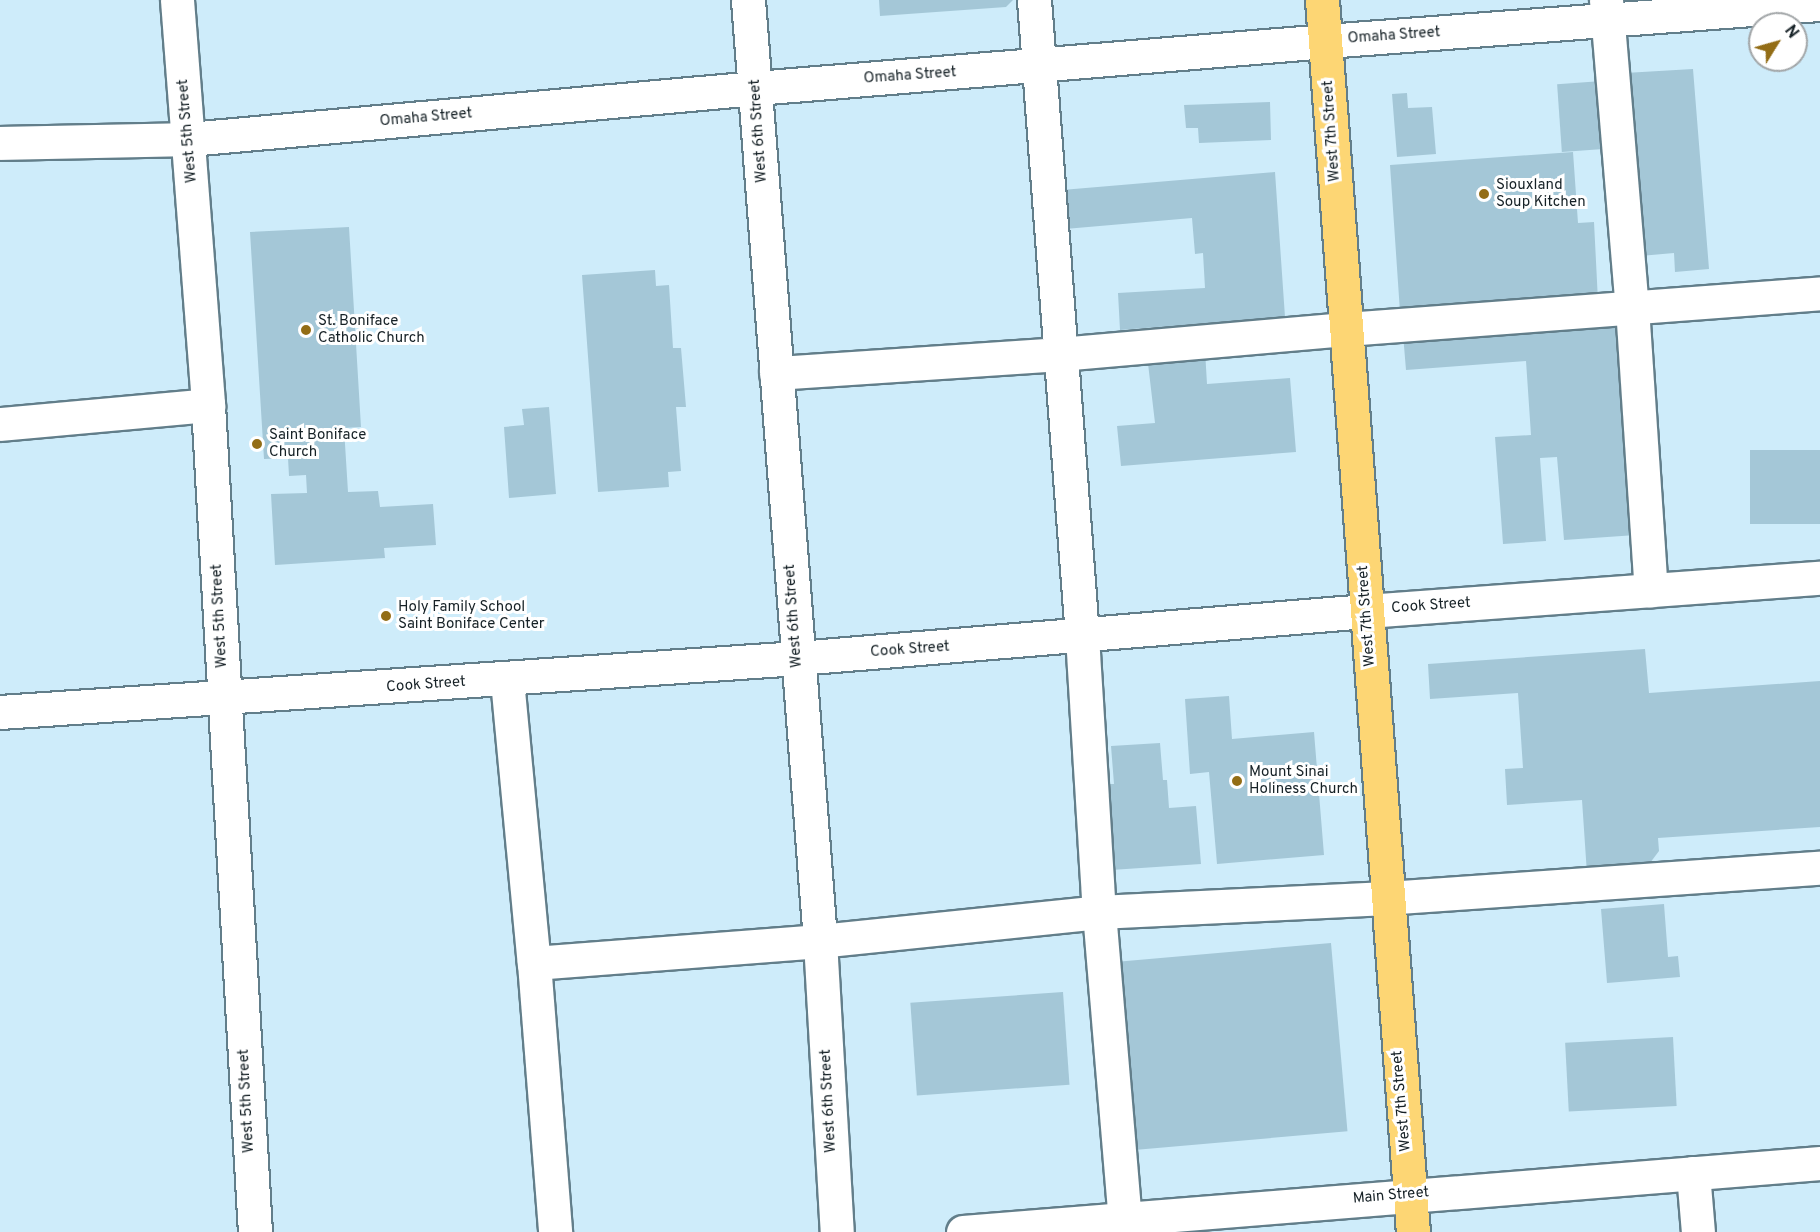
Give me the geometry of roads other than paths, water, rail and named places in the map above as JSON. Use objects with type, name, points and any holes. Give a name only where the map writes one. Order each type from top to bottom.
[{"type":"main road","name":"West 7th Street","points":[[1322,0],[1386,898],[1413,1232]]},
{"type":"street","name":"West 5th Street","points":[[177,0],[208,405],[255,1232]]},
{"type":"street","name":"West 6th Street","points":[[748,0],[820,941],[837,1232]]},
{"type":"street","points":[[1034,0],[1082,636],[1099,912],[1126,1225]]},
{"type":"street","name":"Omaha Street","points":[[0,143],[189,139],[756,88],[1326,41],[1606,10],[1820,4]]},
{"type":"street","points":[[1606,10],[1632,307],[1651,590]]},
{"type":"street","points":[[776,374],[1059,354],[1346,329],[1820,293]]},
{"type":"street","points":[[0,424],[208,405]]},
{"type":"street","name":"Cook Street","points":[[0,712],[507,680],[1082,636],[1366,611],[1820,578]]},
{"type":"street","points":[[507,680],[534,963],[555,1232]]},
{"type":"street","points":[[534,963],[820,941],[1099,912],[1386,898],[1820,868]]},
{"type":"street","name":"Main Street","points":[[963,1232],[1126,1225],[1410,1194],[1820,1163]]},
{"type":"street","points":[[1693,1173],[1698,1232]]},
{"type":"place","name":"Siouxland Soup Kitchen","points":[[1484,194]]},
{"type":"place","name":"St. Boniface Catholic Church","points":[[306,330]]},
{"type":"place","name":"Saint Boniface Church","points":[[257,444]]},
{"type":"place","name":"Holy Family School Saint Boniface Center","points":[[386,616]]},
{"type":"place","name":"Mount Sinai Holiness Church","points":[[1237,781]]}]
